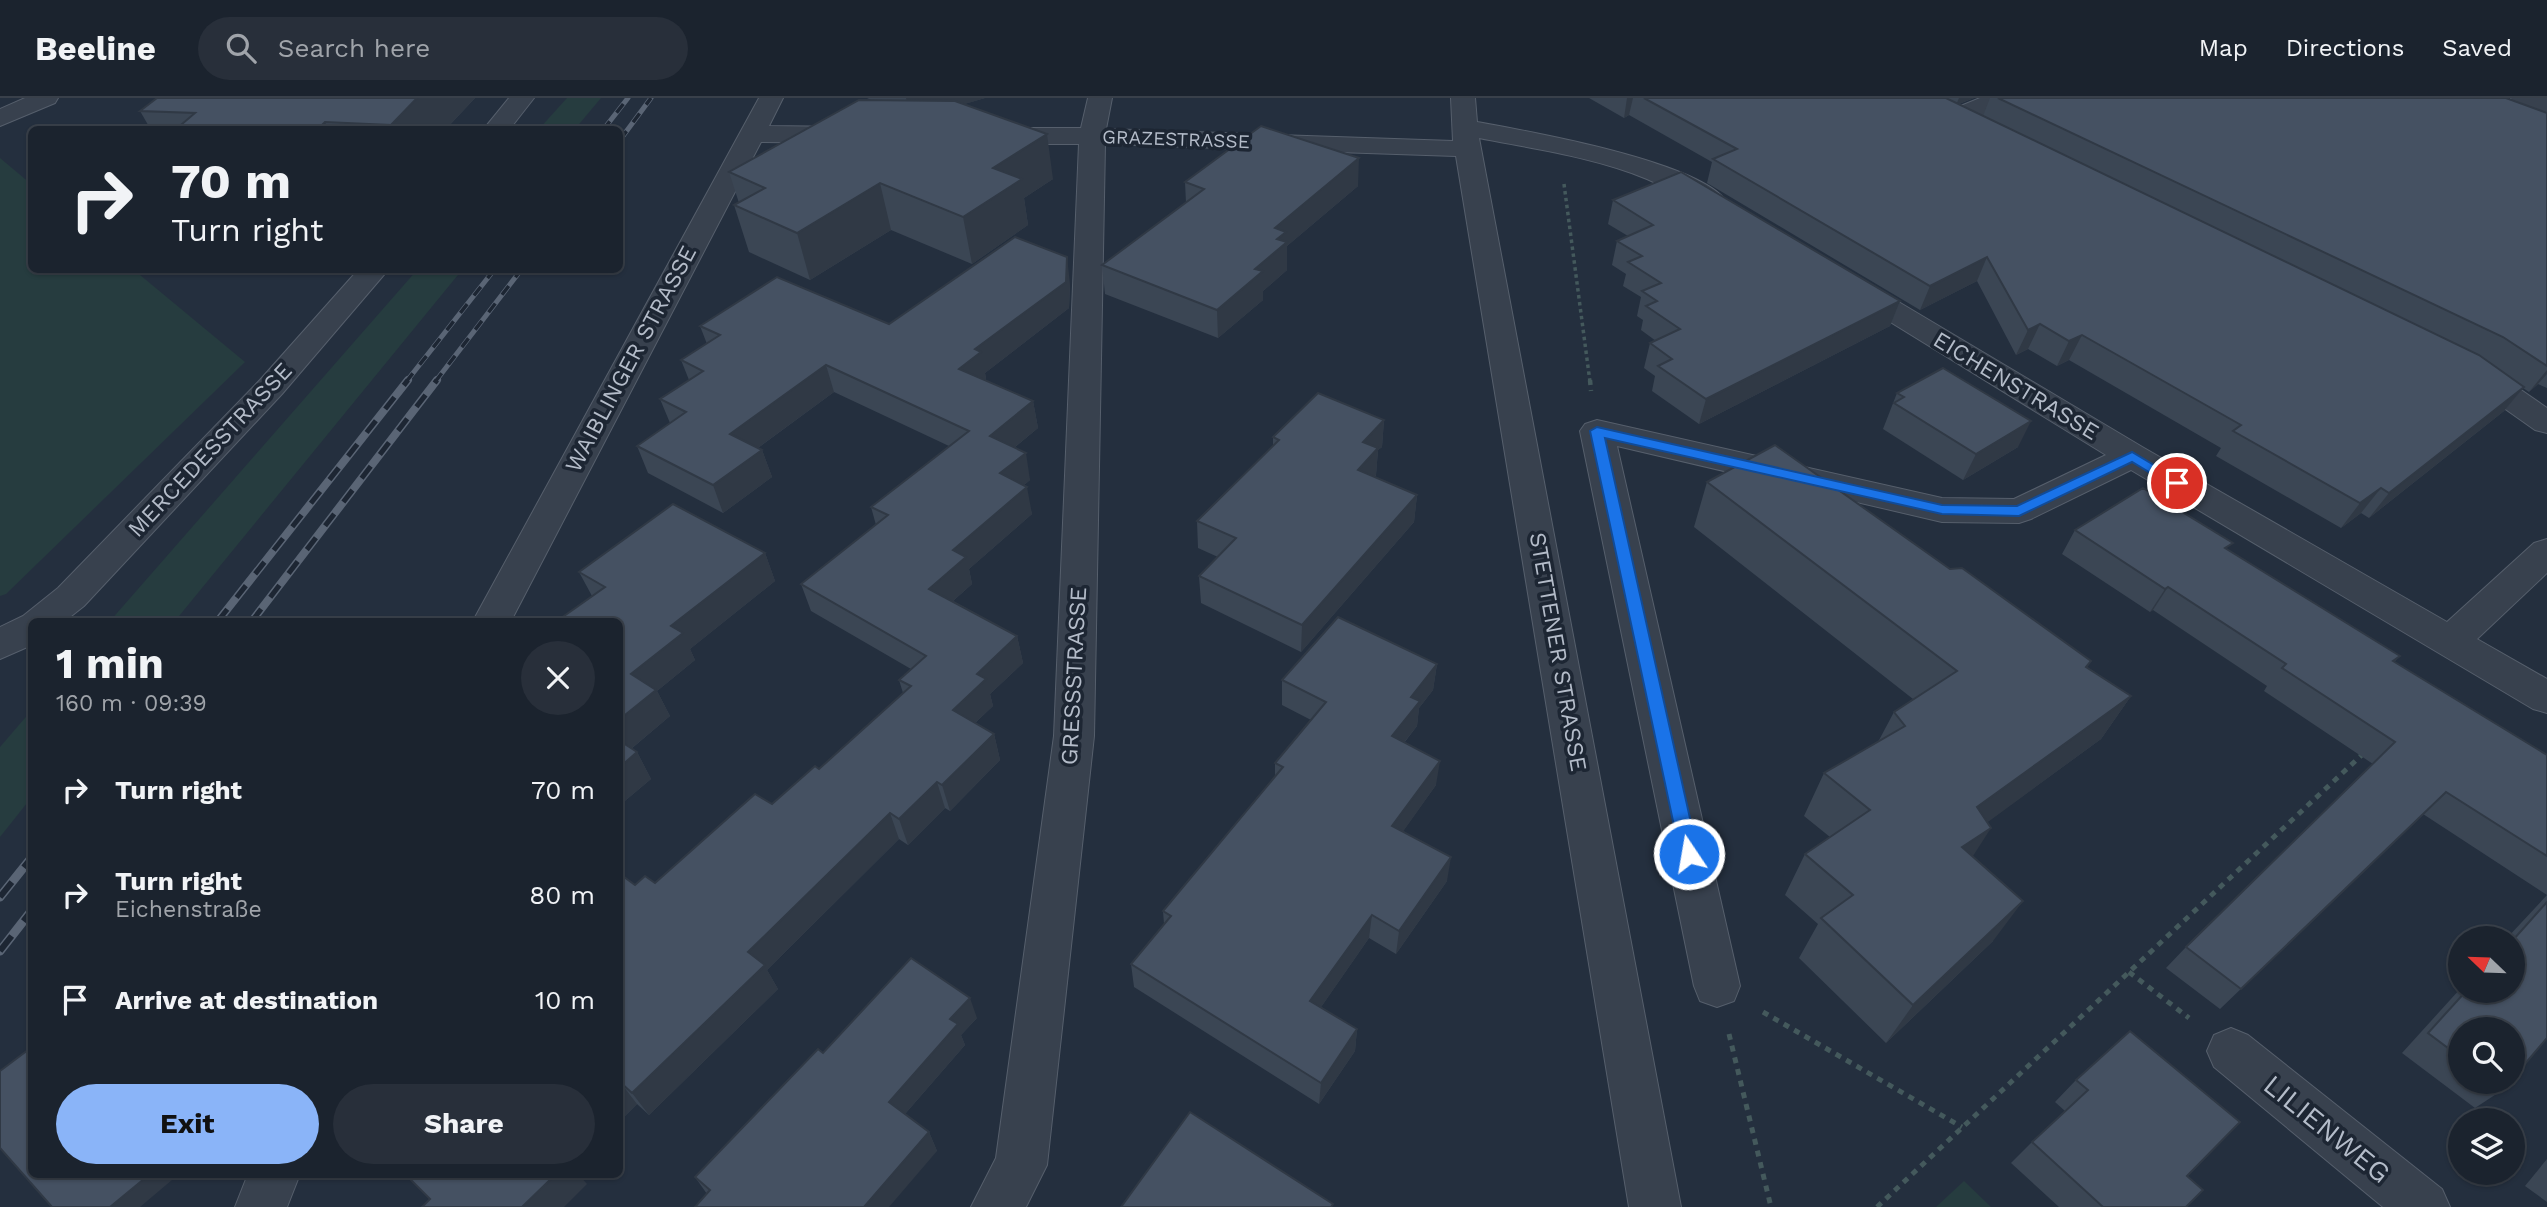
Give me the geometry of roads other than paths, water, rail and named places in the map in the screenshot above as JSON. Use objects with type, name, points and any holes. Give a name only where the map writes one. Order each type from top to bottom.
[{"type":"street","points":[[0,118],[46,98]]},
{"type":"street","points":[[498,126],[522,98]]},
{"type":"street","name":"WAIBLINGER STRASSE","points":[[494,618],[771,98]]},
{"type":"street","name":"GRAZESTRASSE","points":[[1092,136],[1100,98]]},
{"type":"street","points":[[1992,136],[1945,113],[2001,98]]},
{"type":"street","points":[[2524,98],[2547,106]]},
{"type":"street","points":[[1465,124],[1632,164],[1696,191],[1743,219]]},
{"type":"street","name":"GRAZESTRASSE","points":[[970,135],[1092,136],[1465,124]]},
{"type":"street","name":"STETTENER STRASSE","points":[[1465,124],[1655,1207]]},
{"type":"street","points":[[752,134],[874,135]]},
{"type":"street","name":"GRESSSTRASSE","points":[[997,1207],[1021,1165],[1074,736],[1092,136]]},
{"type":"street","name":"EICHENSTRASSE","points":[[1826,270],[2132,456],[2547,698]]},
{"type":"street","name":"MERCEDESSTRASSE","points":[[43,618],[71,597],[271,387],[370,273]]},
{"type":"street","points":[[2448,359],[2472,370],[2547,422]]},
{"type":"street","points":[[1717,986],[1597,431],[1942,509],[2019,511],[2132,456]]},
{"type":"street","points":[[2450,642],[2547,552]]},
{"type":"street","points":[[0,645],[28,629]]},
{"type":"street","name":"LILIENWEG","points":[[2231,1051],[2424,1207]]},
{"type":"street","points":[[261,1207],[272,1178]]},
{"type":"railway","points":[[606,126],[628,98]]},
{"type":"railway","points":[[623,136],[651,98]]},
{"type":"railway","points":[[406,382],[492,273]]},
{"type":"railway","points":[[435,382],[519,273]]},
{"type":"railway","points":[[220,618],[408,380]]},
{"type":"railway","points":[[254,618],[437,380]]},
{"type":"railway","points":[[0,897],[28,862]]},
{"type":"railway","points":[[0,951],[28,915]]}]
